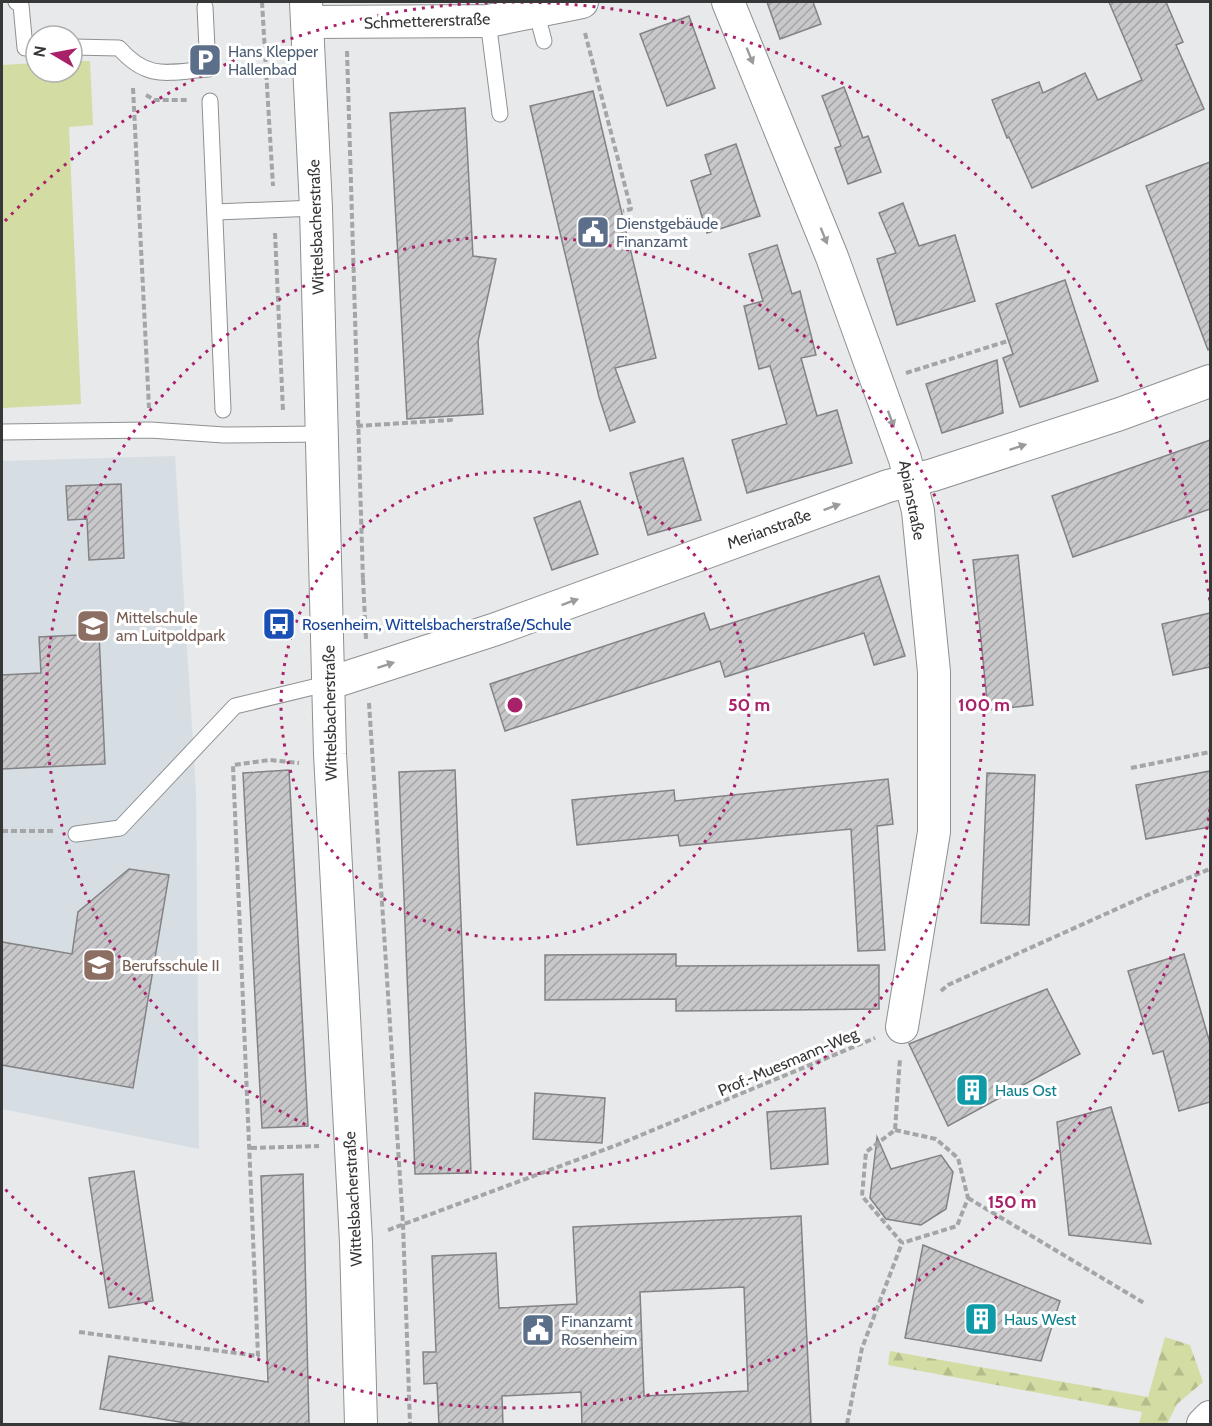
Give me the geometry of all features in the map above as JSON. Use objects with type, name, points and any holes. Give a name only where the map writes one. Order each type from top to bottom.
[{"type":"street","name":"Schmettererstraße","points":[[306,12],[476,15],[536,11],[580,2]]},
{"type":"street","name":"Apianstraße","points":[[728,2],[832,257],[912,481],[918,511],[934,672],[934,832],[902,1027]]},
{"type":"street","name":"Wittelsbacherstraße","points":[[306,12],[316,208],[330,683],[330,754],[356,1242],[361,1425]]},
{"type":"street","name":"Merianstraße","points":[[330,683],[496,629],[888,486],[912,481],[1120,414],[1210,381]]},
{"type":"street","points":[[1203,1425],[1210,1417]]},
{"type":"lane","points":[[16,2],[21,5],[24,37]]},
{"type":"lane","points":[[84,47],[119,48],[130,61],[149,72],[208,69],[205,7]]},
{"type":"lane","points":[[536,11],[544,41]]},
{"type":"lane","points":[[476,15],[500,114]]},
{"type":"lane","points":[[210,101],[223,410]]},
{"type":"lane","points":[[214,212],[316,208]]},
{"type":"lane","points":[[2,432],[150,430],[224,435],[322,434]]},
{"type":"lane","points":[[76,834],[120,828],[235,706],[330,683]]},
{"type":"path","points":[[262,2],[284,434]]},
{"type":"path","points":[[580,2],[631,209],[623,211]]},
{"type":"path","points":[[133,88],[150,430]]},
{"type":"path","points":[[877,382],[1011,340]]},
{"type":"path","points":[[357,426],[451,420],[450,417]]},
{"type":"path","points":[[363,579],[403,1224],[410,1425]]},
{"type":"path","points":[[1131,768],[1210,752]]},
{"type":"path","points":[[79,1332],[258,1356],[233,765],[270,760],[303,764]]},
{"type":"path","points":[[2,831],[41,829],[76,834]]},
{"type":"path","name":"Prof.-Muesmann-Weg","points":[[356,1242],[617,1145],[902,1027],[948,985],[1142,897],[1210,869]]},
{"type":"path","points":[[902,1027],[895,1130],[867,1152],[862,1196],[902,1244]]},
{"type":"path","points":[[895,1130],[936,1139],[958,1158],[968,1198],[957,1226],[902,1244]]},
{"type":"path","points":[[251,1148],[321,1146]]},
{"type":"path","points":[[968,1198],[1144,1303]]},
{"type":"path","points":[[847,1425],[862,1348],[902,1244]]},
{"type":"shaded area","points":[[175,456],[196,791],[199,1149],[2,1109],[2,461]]},
{"type":"green space","points":[[84,61],[90,61],[93,125],[69,127],[81,404],[2,408],[2,65],[24,64],[24,84],[84,84]]},
{"type":"green space","points":[[1165,1337],[1190,1345],[1203,1382],[1177,1404],[1167,1424],[1139,1424],[1142,1412],[888,1365],[890,1351],[1148,1397]]},
{"type":"building","points":[[767,2],[813,2],[821,24],[780,39]]},
{"type":"building","points":[[1109,2],[1166,2],[1183,42],[1176,45],[1204,109],[1032,188],[1009,137],[1007,138],[992,100],[1039,82],[1043,93],[1085,73],[1098,100],[1142,80]]},
{"type":"building","points":[[689,16],[715,88],[667,106],[640,34]]},
{"type":"building","points":[[844,87],[863,138],[868,136],[881,172],[848,184],[835,148],[841,146],[822,96]]},
{"type":"building","name":"Dienstgebäude Finanzamt","points":[[593,91],[656,358],[615,368],[635,422],[610,431],[599,397],[530,106]]},
{"type":"building","points":[[465,108],[473,256],[496,259],[478,341],[483,414],[407,419],[390,113]]},
{"type":"building","points":[[736,144],[760,216],[707,233],[691,181],[711,174],[705,155]]},
{"type":"building","points":[[1210,162],[1210,349],[1208,350],[1146,186]]},
{"type":"building","points":[[903,203],[919,246],[955,235],[975,301],[897,325],[877,259],[896,253],[879,213]]},
{"type":"building","points":[[777,245],[792,294],[800,291],[816,355],[801,358],[817,416],[837,410],[852,463],[747,493],[732,440],[787,424],[770,366],[759,369],[744,306],[763,301],[749,254]]},
{"type":"building","points":[[1065,280],[1098,381],[1020,407],[1003,358],[1013,354],[996,304]]},
{"type":"building","points":[[997,360],[1003,413],[942,433],[926,384]]},
{"type":"building","points":[[1210,440],[1210,509],[1073,557],[1052,496]]},
{"type":"building","points":[[683,458],[701,520],[648,535],[630,473]]},
{"type":"building","points":[[121,484],[124,558],[89,560],[87,519],[68,520],[66,486]]},
{"type":"building","points":[[580,501],[598,554],[552,570],[534,518]]},
{"type":"building","points":[[1018,555],[1033,705],[988,710],[973,560]]},
{"type":"building","points":[[879,576],[905,656],[874,665],[864,633],[725,677],[720,661],[505,731],[490,684],[704,613],[710,630]]},
{"type":"building","points":[[1210,613],[1210,667],[1173,675],[1162,624]]},
{"type":"building","points":[[99,634],[105,764],[2,769],[2,675],[41,673],[39,637]]},
{"type":"building","points":[[289,770],[308,1126],[262,1128],[243,773]]},
{"type":"building","points":[[455,770],[471,1173],[415,1174],[399,772]]},
{"type":"building","points":[[1210,771],[1210,827],[1146,839],[1136,785]]},
{"type":"building","points":[[987,773],[1035,775],[1029,925],[981,923]]},
{"type":"building","points":[[888,779],[893,824],[877,826],[885,950],[858,951],[851,829],[680,846],[678,835],[577,845],[572,800],[674,790],[675,801]]},
{"type":"building","points":[[129,869],[169,875],[133,1088],[2,1065],[2,942],[72,954],[78,912]]},
{"type":"building","points":[[676,954],[676,966],[879,965],[879,1009],[676,1011],[676,999],[545,1000],[545,955]]},
{"type":"building","points":[[1184,954],[1210,1043],[1210,1102],[1179,1111],[1163,1051],[1153,1054],[1128,971]]},
{"type":"building","name":"Haus Ost","points":[[1047,989],[1080,1054],[948,1126],[909,1044]]},
{"type":"building","points":[[535,1093],[605,1098],[602,1143],[533,1139]]},
{"type":"building","points":[[1111,1107],[1151,1244],[1069,1235],[1057,1122]]},
{"type":"building","points":[[825,1108],[828,1164],[771,1169],[767,1112]]},
{"type":"building","points":[[877,1137],[891,1169],[941,1155],[953,1172],[946,1209],[921,1225],[886,1219],[870,1198]]},
{"type":"building","points":[[134,1171],[153,1301],[109,1308],[89,1178]]},
{"type":"building","points":[[303,1174],[309,1425],[198,1425],[100,1409],[109,1356],[268,1382],[261,1176]]},
{"type":"building","name":"Finanzamt Rosenheim","points":[[801,1216],[811,1425],[582,1425],[581,1392],[502,1396],[503,1425],[439,1425],[437,1383],[424,1384],[423,1352],[436,1352],[432,1256],[496,1253],[499,1308],[577,1304],[573,1227]],"holes":[[[744,1287],[748,1391],[644,1396],[640,1292]]]},
{"type":"building","name":"Haus West","points":[[923,1245],[1060,1301],[1041,1361],[905,1338]]},
{"type":"place","name":"Hans Klepper Hallenbad","points":[[205,60]]},
{"type":"place","name":"Dienstgebäude Finanzamt","points":[[593,232]]},
{"type":"place","name":"Rosenheim, Wittelsbacherstraße/Schule","points":[[279,624]]},
{"type":"place","name":"Mittelschule am Luitpoldpark","points":[[93,626]]},
{"type":"place","name":"Berufsschule II","points":[[99,965]]},
{"type":"place","name":"Haus Ost","points":[[972,1090]]},
{"type":"place","name":"Haus West","points":[[981,1319]]},
{"type":"place","name":"Finanzamt Rosenheim","points":[[538,1330]]}]
